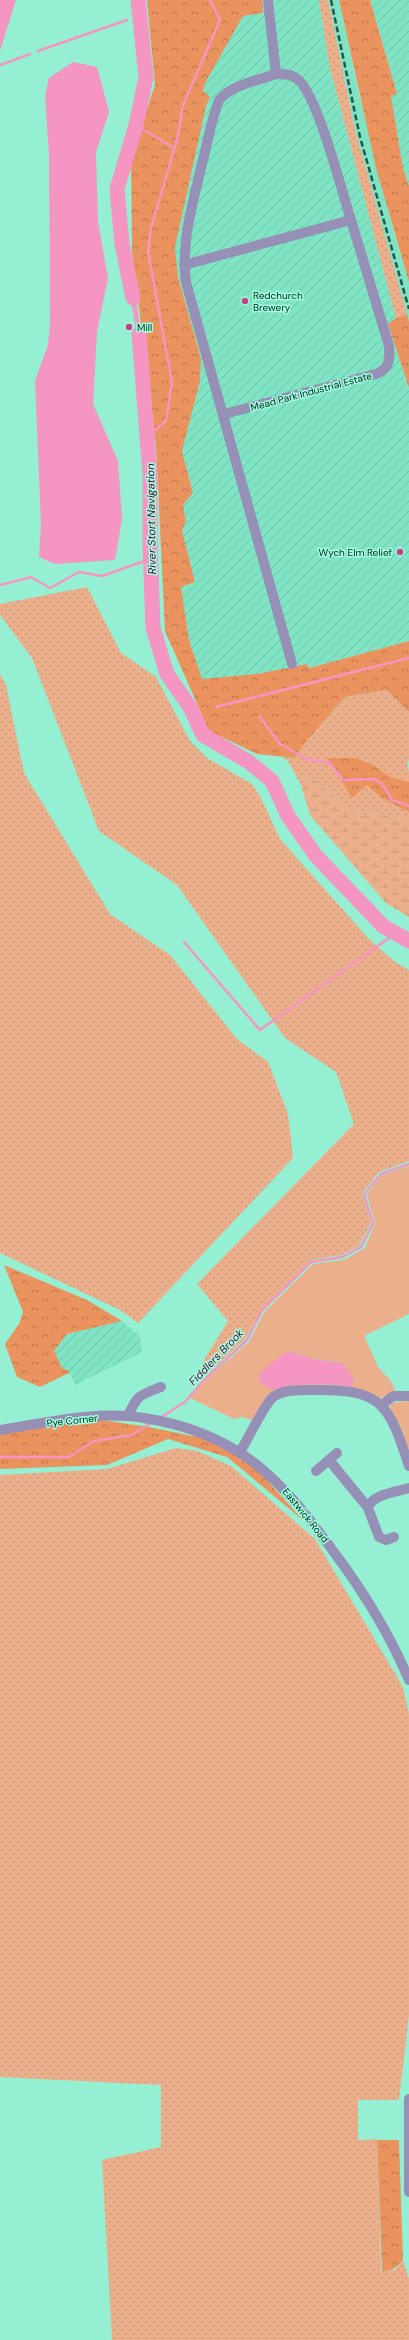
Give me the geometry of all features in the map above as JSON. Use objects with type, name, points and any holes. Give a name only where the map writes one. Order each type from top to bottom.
[{"type":"street","points":[[268,0],[276,74],[240,86],[225,94],[219,100],[185,238],[184,265],[186,282],[224,414],[292,664]]},
{"type":"street","name":"Mead Park Industrial Estate","points":[[224,414],[376,374],[384,371],[390,363],[389,346],[351,220],[312,99],[297,79],[285,74],[276,74]]},
{"type":"street","points":[[184,265],[351,220]]},
{"type":"street","points":[[128,1416],[135,1399],[140,1394],[160,1386]]},
{"type":"street","points":[[240,1452],[272,1398],[283,1392],[302,1390],[352,1391],[376,1400],[382,1404],[396,1429],[409,1466]]},
{"type":"street","points":[[382,1404],[393,1396],[409,1396]]},
{"type":"street","name":"Pye Corner","points":[[0,1430],[88,1418],[128,1416],[144,1418]]},
{"type":"street","name":"Eastwick Road","points":[[144,1418],[195,1430],[240,1452],[273,1477],[306,1513],[384,1626],[409,1680]]},
{"type":"street","points":[[316,1472],[333,1457],[365,1504],[369,1504]]},
{"type":"street","points":[[394,1537],[386,1540],[379,1537],[368,1508],[369,1504],[377,1498],[409,1488]]},
{"type":"street","points":[[409,2098],[409,2192]]},
{"type":"shaded area","points":[[0,0],[16,0],[0,51]]},
{"type":"shaded area","points":[[262,0],[319,0],[330,68],[396,318],[388,324],[409,388],[409,641],[308,668],[307,664],[257,674],[202,680],[189,640],[181,587],[195,582],[182,530],[186,520],[183,505],[193,493],[182,451],[200,381],[201,359],[178,277],[175,247],[206,106],[210,98],[203,91],[205,83],[243,16],[263,13]]},
{"type":"shaded area","points":[[328,0],[339,0],[358,91],[393,230],[409,282],[409,322],[355,130]]},
{"type":"shaded area","points":[[370,0],[409,0],[409,186],[403,168],[391,95],[397,94]]},
{"type":"shaded area","points":[[73,62],[97,67],[109,112],[96,152],[98,222],[108,278],[97,332],[93,404],[118,461],[122,519],[115,560],[55,564],[39,557],[41,525],[35,381],[48,345],[50,324],[49,154],[45,96],[49,78]]},
{"type":"shaded area","points":[[133,298],[136,299],[141,335],[137,336],[131,300]]},
{"type":"shaded area","points":[[122,1321],[140,1336],[142,1352],[75,1385],[71,1373],[62,1368],[53,1351],[67,1334]]},
{"type":"shaded area","points":[[293,1352],[313,1359],[343,1363],[354,1379],[352,1387],[312,1384],[273,1390],[259,1382],[260,1373],[284,1353]]},
{"type":"green space","points":[[147,0],[262,0],[263,13],[243,16],[205,83],[203,91],[210,97],[206,106],[175,247],[178,277],[201,359],[200,381],[182,451],[193,493],[183,505],[186,521],[182,530],[195,582],[181,587],[189,640],[202,679],[257,674],[307,664],[309,668],[409,641],[409,712],[387,690],[345,697],[305,743],[295,758],[257,754],[209,731],[165,631],[156,446],[132,252],[131,156],[155,85]]},
{"type":"green space","points":[[319,0],[328,0],[355,130],[407,314],[396,318],[330,68]]},
{"type":"green space","points":[[339,0],[370,0],[397,94],[391,96],[403,168],[409,186],[409,282],[376,168]]},
{"type":"green space","points":[[407,314],[409,322],[409,388],[388,324],[396,318]]},
{"type":"green space","points":[[87,587],[121,653],[156,677],[190,741],[207,758],[252,784],[260,796],[280,839],[369,939],[395,962],[409,970],[409,1161],[379,1172],[362,1194],[371,1223],[359,1246],[341,1255],[312,1260],[262,1309],[245,1339],[202,1379],[201,1365],[228,1321],[197,1284],[354,1124],[336,1072],[285,1038],[177,885],[99,831],[32,658],[0,615],[0,604]]},
{"type":"green space","points":[[0,674],[6,685],[24,773],[110,914],[170,955],[237,1039],[268,1062],[288,1114],[293,1158],[138,1323],[120,1310],[0,1253]]},
{"type":"green space","points":[[387,690],[409,712],[409,760],[407,763],[409,771],[409,819],[352,810],[308,775],[301,785],[288,761],[282,757],[295,758],[305,743],[345,697]]},
{"type":"green space","points":[[327,758],[355,758],[373,765],[390,777],[409,782],[409,812],[382,798],[367,785],[352,798]]},
{"type":"green space","points":[[308,775],[352,810],[409,819],[409,917],[386,903],[310,815],[301,785]]},
{"type":"green space","points":[[409,1166],[409,1314],[364,1336],[378,1367],[390,1380],[396,1391],[381,1398],[367,1393],[269,1395],[252,1420],[242,1417],[234,1419],[190,1398],[206,1380],[249,1342],[265,1311],[313,1264],[344,1260],[365,1248],[375,1224],[367,1195],[381,1176]],"holes":[[[293,1352],[313,1359],[339,1362],[354,1379],[351,1387],[312,1384],[291,1386],[273,1390]]]},
{"type":"green space","points":[[4,1265],[87,1300],[122,1321],[67,1334],[54,1351],[62,1368],[71,1372],[40,1387],[17,1377],[5,1344],[19,1324],[23,1312]]},
{"type":"green space","points":[[409,1401],[409,1451],[400,1425],[390,1409],[391,1403]]},
{"type":"green space","points":[[88,1418],[149,1427],[202,1438],[250,1462],[304,1521],[227,1457],[168,1439],[107,1465],[0,1469],[0,1434]]},
{"type":"green space","points":[[176,1448],[197,1451],[231,1466],[315,1539],[403,1687],[409,1714],[409,2015],[399,2100],[358,2100],[358,2140],[377,2139],[381,2271],[395,2270],[403,2260],[409,2279],[409,2340],[112,2340],[102,2160],[161,2147],[161,2085],[0,2077],[0,1475],[107,1469]]},
{"type":"green space","points":[[377,2140],[399,2140],[403,2260],[394,2268],[385,2271],[382,2271]]},
{"type":"waterway","name":"River Stort Navigation","points":[[133,298],[122,244],[117,189],[136,125],[146,77],[138,0]]},
{"type":"waterway","points":[[147,436],[166,421],[172,382],[148,252],[151,228],[177,140],[183,105],[220,20],[210,0]]},
{"type":"waterway","points":[[38,51],[127,20]]},
{"type":"waterway","points":[[0,65],[30,54]]},
{"type":"waterway","points":[[136,125],[174,148]]},
{"type":"waterway","name":"River Stort Navigation","points":[[139,334],[150,474],[150,543],[153,628],[167,674],[190,707],[203,735],[249,762],[272,781],[288,816],[316,856],[383,926],[409,941]]},
{"type":"waterway","points":[[0,585],[31,577],[50,588],[79,572],[102,576],[150,559]]},
{"type":"waterway","points":[[216,707],[409,658]]},
{"type":"waterway","points":[[259,716],[280,744],[307,759],[330,763],[343,780],[375,779],[383,785],[392,800],[409,806]]},
{"type":"waterway","points":[[184,942],[260,1030],[396,933]]},
{"type":"waterway","name":"Fiddlers Brook","points":[[160,1418],[185,1402],[204,1380],[247,1340],[262,1310],[311,1262],[342,1257],[361,1247],[373,1224],[364,1195],[381,1174],[409,1164]]},
{"type":"waterway","name":"Fiddlers Brook","points":[[0,1457],[69,1457],[94,1441],[132,1435],[151,1423]]},
{"type":"railway","points":[[331,0],[360,137],[409,309]]},
{"type":"place","name":"Redchurch Brewery","points":[[245,301]]},
{"type":"place","name":"Mill","points":[[129,327]]},
{"type":"place","name":"Wych Elm Relief","points":[[400,552]]}]
